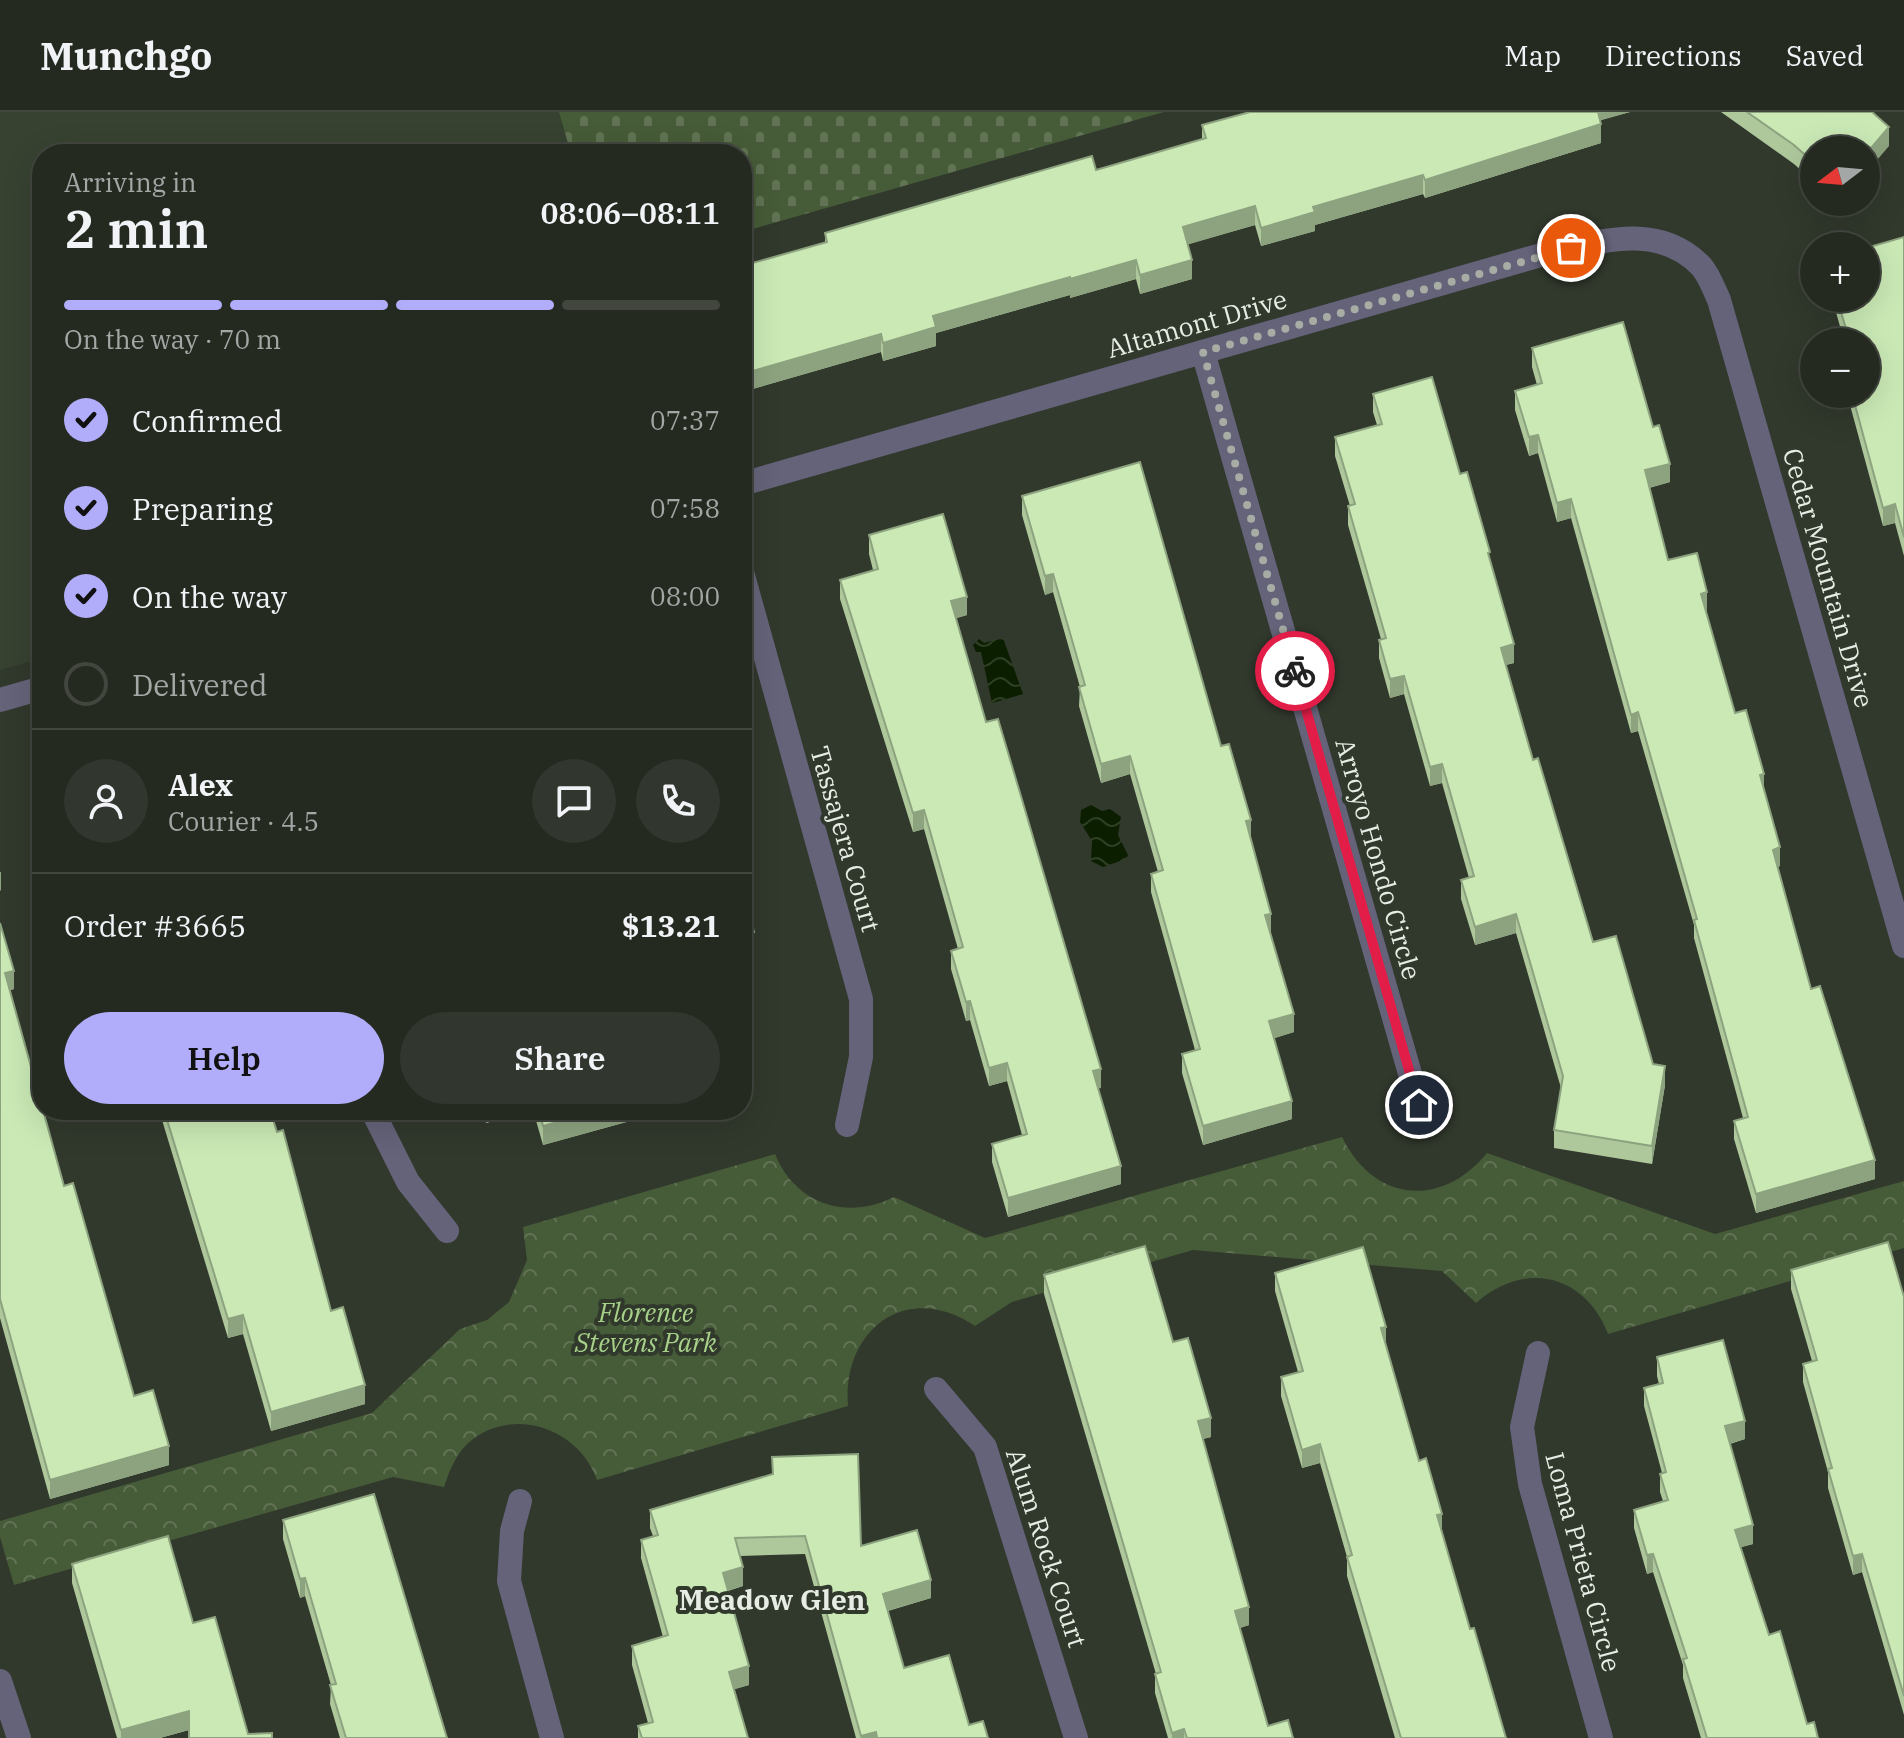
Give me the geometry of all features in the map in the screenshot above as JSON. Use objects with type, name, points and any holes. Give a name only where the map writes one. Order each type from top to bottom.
[{"type":"street","name":"Altamont Drive","points":[[752,481],[1541,255],[1631,236],[1670,243]]},
{"type":"street","name":"Cedar Mountain Drive","points":[[1670,243],[1702,267],[1719,300],[1904,946]]},
{"type":"street","name":"Arroyo Hondo Circle","points":[[1203,352],[1419,1105]]},
{"type":"street","name":"Tassajera Court","points":[[752,608],[861,999],[861,1057],[847,1125]]},
{"type":"street","points":[[0,700],[32,691]]},
{"type":"street","points":[[377,1120],[408,1182],[447,1231]]},
{"type":"street","name":"Loma Prieta Circle","points":[[1538,1353],[1522,1427],[1530,1484],[1601,1738]]},
{"type":"street","name":"Alum Rock Court","points":[[936,1389],[985,1447],[1076,1738]]},
{"type":"street","points":[[520,1501],[512,1531],[509,1581],[552,1738]]},
{"type":"street","points":[[0,1681],[19,1738]]},
{"type":"shaded area","points":[[0,112],[559,112],[568,144],[32,144],[32,661],[0,670]]},
{"type":"green space","points":[[559,112],[1164,112],[752,229],[752,144],[568,144]]},
{"type":"green space","name":"Florence Stevens Park","points":[[1342,1137],[1356,1159],[1372,1175],[1390,1185],[1409,1190],[1429,1190],[1449,1183],[1469,1171],[1487,1153],[1715,1234],[1904,1181],[1904,1248],[1608,1334],[1598,1314],[1584,1298],[1569,1286],[1551,1280],[1533,1278],[1514,1281],[1476,1303],[1442,1271],[1193,1250],[1012,1302],[975,1326],[950,1313],[926,1308],[903,1311],[884,1320],[868,1335],[856,1355],[849,1379],[848,1406],[597,1480],[577,1448],[562,1437],[546,1429],[509,1425],[491,1429],[467,1444],[455,1461],[444,1487],[393,1477],[14,1585],[0,1537],[0,1521],[372,1413],[460,1329],[487,1320],[509,1302],[527,1260],[523,1227],[775,1154],[795,1185],[824,1203],[858,1207],[894,1197],[985,1238]]},
{"type":"water","points":[[1003,638],[1023,694],[992,703],[981,652],[976,652],[973,645],[979,639],[984,643]]},
{"type":"water","points":[[1091,805],[1102,811],[1110,809],[1121,817],[1118,835],[1128,855],[1126,859],[1103,867],[1091,861],[1092,841],[1080,822],[1081,810]]},
{"type":"building","points":[[1250,112],[1598,112],[1601,124],[1425,180],[1423,175],[1313,207],[1315,212],[1261,228],[1255,206],[1183,227],[1192,260],[1140,275],[1136,260],[933,316],[936,327],[883,343],[881,334],[752,371],[752,263],[827,242],[825,233],[1092,156],[1096,170],[1206,138],[1202,125]]},
{"type":"building","points":[[1747,112],[1872,112],[1889,127],[1880,138],[1800,136],[1800,150]]},
{"type":"building","points":[[1904,237],[1904,537],[1895,504],[1883,508],[1856,408],[1880,408],[1880,328],[1846,328],[1841,312],[1880,312],[1880,244]]},
{"type":"building","points":[[1623,322],[1653,427],[1659,425],[1670,464],[1645,470],[1668,560],[1697,553],[1707,592],[1701,594],[1735,713],[1746,710],[1764,774],[1760,775],[1780,847],[1773,850],[1811,989],[1820,986],[1875,1160],[1756,1194],[1734,1121],[1748,1117],[1694,920],[1697,919],[1638,712],[1631,715],[1571,499],[1557,503],[1538,435],[1529,437],[1515,391],[1542,383],[1532,348]]},
{"type":"building","points":[[1432,377],[1460,474],[1467,472],[1514,644],[1501,648],[1533,760],[1538,758],[1593,942],[1616,936],[1653,1064],[1665,1066],[1652,1146],[1554,1130],[1563,1076],[1516,914],[1475,927],[1461,880],[1474,876],[1442,764],[1430,767],[1404,676],[1390,679],[1379,640],[1386,638],[1348,506],[1355,504],[1335,437],[1382,424],[1373,394]]},
{"type":"building","points":[[1140,462],[1221,746],[1229,744],[1251,820],[1246,821],[1271,914],[1265,915],[1294,1014],[1269,1021],[1292,1101],[1203,1126],[1182,1054],[1200,1049],[1151,874],[1163,870],[1130,756],[1101,764],[1079,687],[1085,685],[1053,574],[1045,576],[1022,496]]},
{"type":"building","points":[[943,514],[967,597],[951,601],[986,722],[998,719],[1101,1069],[1093,1071],[1121,1166],[1008,1198],[992,1144],[1027,1134],[1007,1063],[989,1068],[970,1001],[966,1002],[951,951],[963,947],[924,810],[913,813],[840,580],[878,569],[869,535]]},
{"type":"building","points":[[0,923],[14,971],[5,973],[32,1070],[32,1120],[46,1120],[64,1186],[73,1183],[134,1396],[153,1390],[169,1446],[50,1480],[0,1299]]},
{"type":"building","points":[[167,1120],[273,1120],[277,1132],[283,1130],[331,1311],[343,1307],[365,1385],[271,1412],[243,1315],[228,1319]]},
{"type":"building","points":[[542,1120],[565,1120],[543,1126]]},
{"type":"building","points":[[1888,1242],[1904,1297],[1904,1696],[1862,1554],[1853,1556],[1828,1469],[1832,1468],[1803,1364],[1817,1360],[1791,1270]]},
{"type":"building","points":[[1145,1246],[1173,1342],[1188,1338],[1211,1418],[1198,1421],[1249,1607],[1235,1611],[1268,1726],[1288,1720],[1293,1738],[1187,1738],[1184,1729],[1172,1733],[1155,1674],[1161,1672],[1044,1275]]},
{"type":"building","points":[[1363,1247],[1386,1327],[1381,1328],[1419,1461],[1426,1458],[1442,1514],[1437,1515],[1506,1738],[1401,1738],[1347,1557],[1352,1555],[1320,1444],[1302,1450],[1281,1377],[1303,1371],[1275,1273]]},
{"type":"building","points":[[1723,1340],[1745,1421],[1725,1426],[1753,1525],[1735,1530],[1769,1635],[1780,1631],[1807,1724],[1814,1722],[1818,1738],[1707,1738],[1683,1659],[1687,1658],[1653,1554],[1647,1555],[1634,1510],[1668,1500],[1660,1474],[1666,1472],[1644,1388],[1663,1383],[1657,1357]]},
{"type":"building","points":[[858,1454],[861,1546],[917,1530],[931,1580],[883,1594],[904,1668],[949,1655],[969,1725],[983,1721],[988,1738],[877,1738],[876,1732],[861,1736],[805,1536],[735,1538],[743,1567],[723,1573],[749,1666],[729,1672],[748,1738],[642,1738],[638,1726],[653,1722],[632,1646],[668,1635],[641,1540],[658,1535],[650,1510],[773,1474],[772,1457]]},
{"type":"building","points":[[374,1494],[447,1738],[346,1738],[330,1685],[336,1684],[305,1578],[300,1579],[283,1520]]},
{"type":"building","points":[[168,1536],[193,1623],[215,1617],[248,1734],[272,1733],[272,1738],[189,1738],[189,1711],[121,1730],[72,1564]]},
{"type":"way so far","points":[[1295,671],[1203,352],[1571,248]]},
{"type":"district","name":"Meadow Glen","points":[[772,1600]]},
{"type":"route","points":[[1295,671],[1419,1105]]}]
